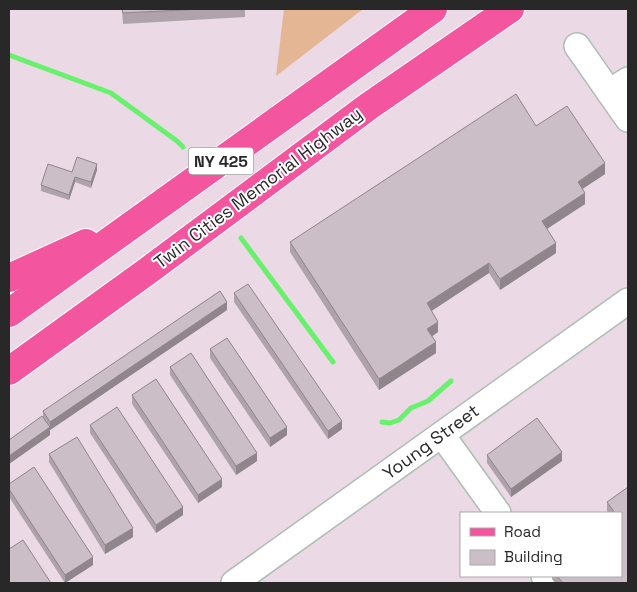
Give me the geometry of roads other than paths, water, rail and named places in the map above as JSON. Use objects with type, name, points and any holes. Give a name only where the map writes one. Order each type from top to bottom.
[{"type":"main road","name":"NY 425","points":[[9,313],[432,9]]},
{"type":"main road","name":"Twin Cities Memorial Highway","points":[[9,371],[149,270],[369,106],[510,9]]},
{"type":"main road","points":[[9,278],[140,219]]},
{"type":"street","points":[[577,46],[619,86],[628,119]]},
{"type":"street","name":"Young Street","points":[[246,580],[442,434],[627,304]]},
{"type":"street","points":[[442,434],[497,512]]},
{"type":"waterway","points":[[9,55],[111,93],[183,147]]},
{"type":"waterway","points":[[241,238],[333,362]]},
{"type":"waterway","points":[[382,422],[390,423],[399,420],[411,408],[428,401],[451,381]]}]
